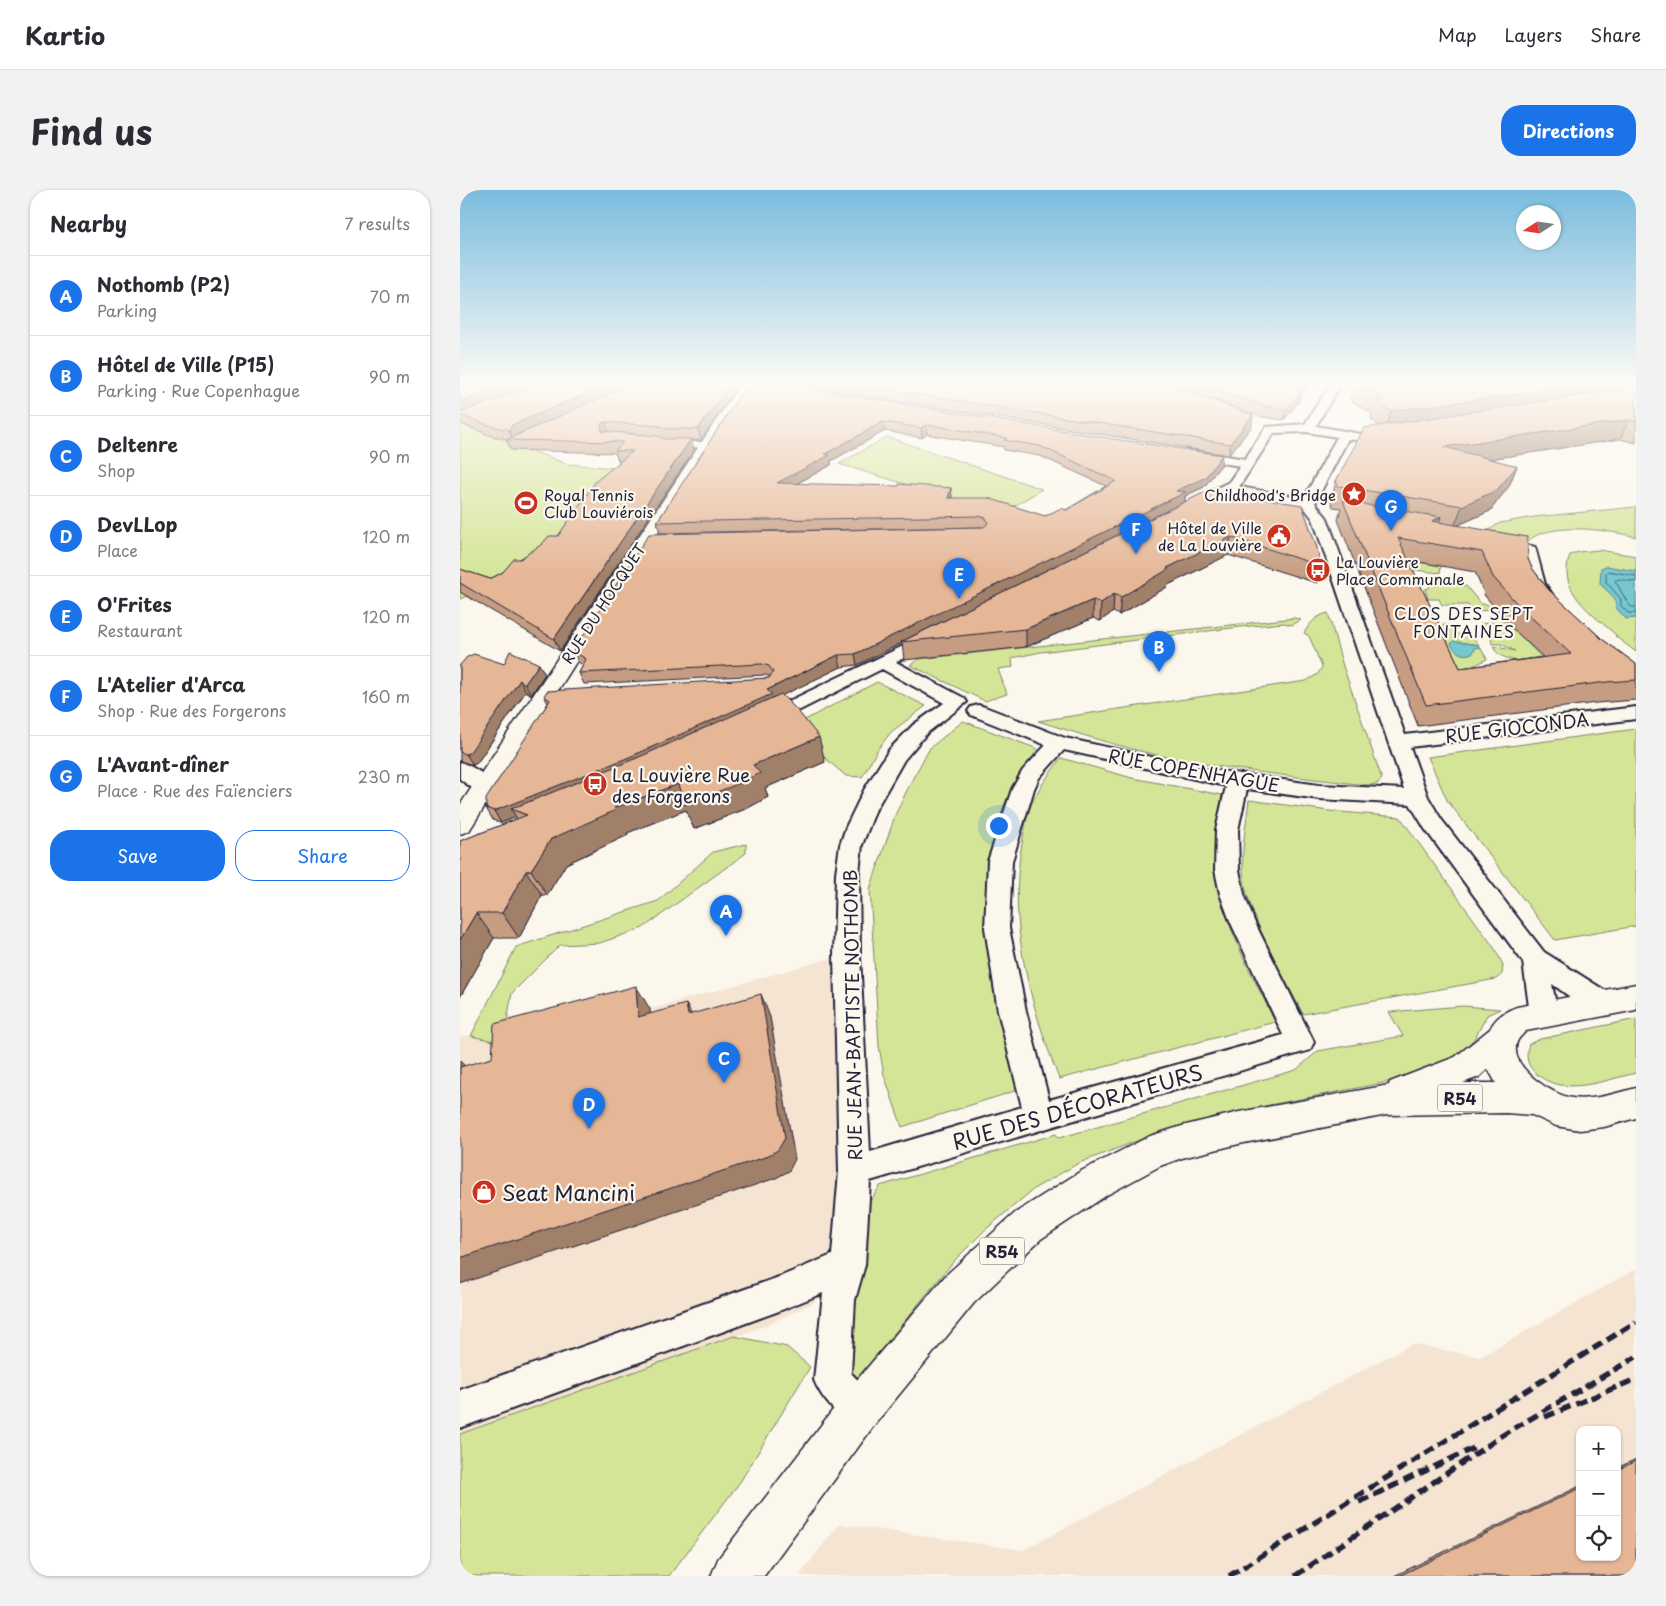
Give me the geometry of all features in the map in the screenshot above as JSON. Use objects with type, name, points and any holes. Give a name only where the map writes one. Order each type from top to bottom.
[{"type":"street","name":"RUE DU HOCQUET","points":[[460,825],[485,787],[553,695],[645,539],[706,448]]},
{"type":"street","points":[[1177,513],[1234,484],[1258,448]]},
{"type":"street","points":[[1311,507],[1344,448]]},
{"type":"street","points":[[1182,453],[1247,463]]},
{"type":"street","points":[[1227,489],[1333,513]]},
{"type":"street","points":[[1311,507],[1323,527],[1417,797],[1433,824],[1535,959],[1602,1003]]},
{"type":"street","points":[[645,539],[665,538]]},
{"type":"street","points":[[1484,539],[1530,550],[1537,584],[1546,599],[1560,614]]},
{"type":"street","points":[[744,729],[944,631]]},
{"type":"street","name":"RUE JEAN-BAPTISTE NOTHOMB","points":[[860,1409],[832,1380],[838,1300],[848,1265],[855,1171],[847,956],[849,939],[848,861],[857,825],[882,777],[920,729],[957,702],[883,662]]},
{"type":"street","name":"RUE COPENHAGUE","points":[[978,711],[1059,743],[1206,776],[1319,792],[1417,797]]},
{"type":"street","name":"RUE GIOCONDA","points":[[1399,742],[1636,713]]},
{"type":"street","points":[[1039,1116],[1012,1011],[997,928],[1000,861],[1023,788],[1030,775],[1059,743]]},
{"type":"street","points":[[460,769],[485,787]]},
{"type":"street","name":"RUE DES DÉCORATEURS","points":[[855,1171],[1039,1116],[1300,1042],[1242,921],[1232,894],[1227,870],[1226,830],[1238,780]]},
{"type":"street","points":[[1535,959],[1544,1014]]},
{"type":"street","name":"R54","points":[[1387,1100],[1467,1067],[1500,1039],[1506,1028],[1517,1020],[1636,997]]},
{"type":"street","name":"R54","points":[[1500,1039],[1499,1054],[1506,1072],[1534,1100]]},
{"type":"street","name":"R54","points":[[735,1576],[860,1409],[960,1289],[1028,1226],[1094,1183],[1150,1153],[1182,1142],[1238,1128],[1387,1100],[1506,1098],[1534,1100],[1571,1114],[1590,1114],[1636,1103]]},
{"type":"street","points":[[460,1409],[779,1294],[848,1265]]},
{"type":"shaded area","points":[[832,958],[838,1038],[840,1217],[815,1302],[762,1327],[460,1434],[460,1036],[471,1036],[518,1046]]},
{"type":"shaded area","points":[[1636,1269],[1636,1576],[799,1576],[839,1524],[1023,1550],[1412,1344],[1480,1357]]},
{"type":"green space","name":"Royal Tennis Club Louviérois","points":[[460,448],[523,448],[567,464],[616,468],[578,524],[478,591],[460,599]]},
{"type":"green space","points":[[868,448],[919,448],[1042,489],[977,529],[984,508],[839,464]]},
{"type":"green space","points":[[1636,507],[1636,537],[1596,530],[1565,529],[1550,531],[1528,541],[1484,533],[1500,523],[1534,517]]},
{"type":"green space","points":[[1599,550],[1636,556],[1636,652],[1615,636],[1617,636],[1579,601],[1572,591],[1568,580],[1567,568],[1570,555],[1578,552]]},
{"type":"green space","points":[[1412,561],[1441,566],[1440,573],[1414,570],[1411,568]]},
{"type":"green space","points":[[1437,582],[1466,586],[1481,604],[1487,604],[1492,610],[1473,611],[1468,605],[1442,605],[1439,599],[1428,599],[1425,589]]},
{"type":"green space","points":[[1328,613],[1343,666],[1382,779],[1377,784],[1366,785],[1289,776],[1187,761],[1130,749],[1038,721],[1306,681],[1318,674],[1322,667],[1309,636],[1304,633],[1314,620]]},
{"type":"green space","points":[[1295,618],[1301,620],[1292,625],[1284,623],[1240,627],[1041,652],[1012,658],[1013,667],[998,669],[1007,694],[985,701],[910,665],[919,659]]},
{"type":"green space","points":[[1506,621],[1549,665],[1517,661],[1496,652],[1493,646],[1515,651],[1501,644],[1492,644],[1490,633],[1480,624]]},
{"type":"green space","points":[[1424,625],[1448,625],[1459,635],[1471,634],[1479,645],[1460,642],[1472,653],[1475,648],[1480,647],[1487,659],[1452,677]]},
{"type":"green space","points":[[877,682],[926,706],[891,732],[878,749],[862,777],[846,776],[826,759],[801,722]]},
{"type":"green space","points":[[963,721],[1038,749],[1016,781],[1004,805],[994,838],[985,907],[987,936],[1021,1089],[902,1127],[884,1075],[879,1046],[870,889],[896,813],[913,778],[930,748]]},
{"type":"green space","points":[[1636,729],[1636,926],[1555,940],[1447,800],[1428,757]]},
{"type":"green space","points":[[1061,758],[1132,778],[1222,795],[1216,849],[1219,887],[1224,907],[1239,947],[1275,1022],[1059,1079],[1039,1021],[1024,963],[1017,903],[1018,873],[1028,815],[1040,788]]},
{"type":"green space","points":[[1249,800],[1329,811],[1400,817],[1495,949],[1503,965],[1502,974],[1496,979],[1303,1014],[1261,931],[1248,896],[1244,880],[1243,860]]},
{"type":"green space","points":[[746,844],[746,853],[643,928],[600,943],[560,945],[512,993],[503,1043],[471,1036],[516,947],[658,901],[713,852]]},
{"type":"green space","points":[[1463,1006],[1500,1009],[1487,1015],[1475,1038],[1456,1058],[1398,1080],[1259,1107],[1147,1137],[1079,1163],[1035,1188],[985,1230],[954,1261],[846,1392],[846,1352],[868,1225],[869,1203],[880,1186],[1056,1134],[1059,1138],[1296,1070],[1318,1051],[1403,1036],[1389,1012]]},
{"type":"green space","points":[[1636,1019],[1636,1073],[1598,1083],[1573,1086],[1549,1082],[1534,1072],[1529,1065],[1527,1053],[1529,1044],[1540,1039]]},
{"type":"green space","points":[[734,1336],[787,1347],[810,1367],[740,1482],[669,1576],[460,1576],[460,1434]]},
{"type":"water","points":[[1606,566],[1636,571],[1636,618],[1626,619],[1616,608],[1613,597],[1600,584],[1601,568]]},
{"type":"water","points":[[1453,641],[1478,645],[1479,647],[1475,648],[1473,653],[1462,654],[1453,647],[1451,644]]},
{"type":"building","points":[[618,448],[685,448],[554,639],[460,583],[460,569],[490,579],[503,572],[514,559],[520,559],[542,544],[549,536],[558,536],[596,481],[633,451],[615,451]]},
{"type":"building","points":[[706,448],[836,448],[825,454],[830,455],[777,483],[899,486],[899,484],[951,488],[948,498],[988,498],[1045,516],[1061,508],[1066,510],[1116,481],[1044,448],[1173,448],[1222,455],[1206,477],[1176,491],[1186,492],[855,654],[838,655],[767,690],[772,694],[627,758],[494,811],[486,808],[486,799],[550,700],[544,696],[547,691],[769,678],[773,672],[769,666],[762,664],[579,673],[586,659],[573,651],[649,534],[984,527],[988,523],[986,518],[979,516],[657,522]]},
{"type":"building","points":[[1354,448],[1447,448],[1517,466],[1497,490],[1462,506],[1338,486],[1336,481]]},
{"type":"building","points":[[1209,490],[1302,505],[1317,548],[1321,566],[1231,537],[1167,568],[1169,569],[1121,597],[1114,594],[1101,603],[1093,600],[1026,629],[901,642]]},
{"type":"building","points":[[1343,501],[1441,517],[1432,521],[1527,537],[1528,559],[1532,568],[1548,589],[1602,639],[1636,664],[1636,680],[1426,705]],"holes":[[[1398,538],[1482,552],[1493,577],[1520,607],[1571,654],[1460,668]]]},
{"type":"building","points":[[510,651],[539,664],[525,684],[520,680],[470,752],[466,754],[460,752],[460,665],[467,657],[474,654],[504,664]]},
{"type":"building","points":[[781,694],[819,737],[753,765],[760,773],[684,805],[678,784],[614,808],[616,810],[551,839],[531,870],[526,871],[502,913],[476,913],[460,940],[460,841],[527,815],[511,809],[637,758]]},
{"type":"building","points":[[636,986],[638,1017],[686,1004],[688,1015],[761,994],[785,1138],[778,1150],[765,1157],[460,1258],[460,1067],[492,1058],[494,1024]]},
{"type":"building","points":[[1636,1461],[1636,1576],[1399,1576],[1576,1490],[1576,1561],[1621,1561],[1621,1468]]},
{"type":"railway","points":[[1229,1576],[1636,1322]]},
{"type":"railway","points":[[1295,1576],[1506,1433],[1636,1357]]},
{"type":"railway","points":[[1545,1417],[1636,1379]]},
{"type":"railway","points":[[1359,1502],[1476,1447]]},
{"type":"place","name":"Childhood's Bridge","points":[[1354,494]]},
{"type":"place","name":"Royal Tennis Club Louviérois","points":[[526,503]]},
{"type":"place","name":"L'Avant-dîner","points":[[1391,531]]},
{"type":"place","name":"Hôtel de Ville de La Louvière","points":[[1279,536]]},
{"type":"place","name":"L'Atelier d'Arca","points":[[1136,554]]},
{"type":"place","name":"La Louvière Place Communale","points":[[1318,570]]},
{"type":"place","name":"O'Frites","points":[[959,599]]},
{"type":"place","name":"Hôtel de Ville (P15)","points":[[1159,672]]},
{"type":"place","name":"La Louvière Rue des Forgerons","points":[[595,784]]},
{"type":"place","name":"Nothomb (P2)","points":[[726,936]]},
{"type":"place","name":"Deltenre","points":[[724,1083]]},
{"type":"place","name":"DevLLop","points":[[589,1129]]},
{"type":"place","name":"Seat Mancini","points":[[484,1192]]},
{"type":"district","name":"CLOS DES SEPT FONTAINES","points":[[1464,622]]}]
